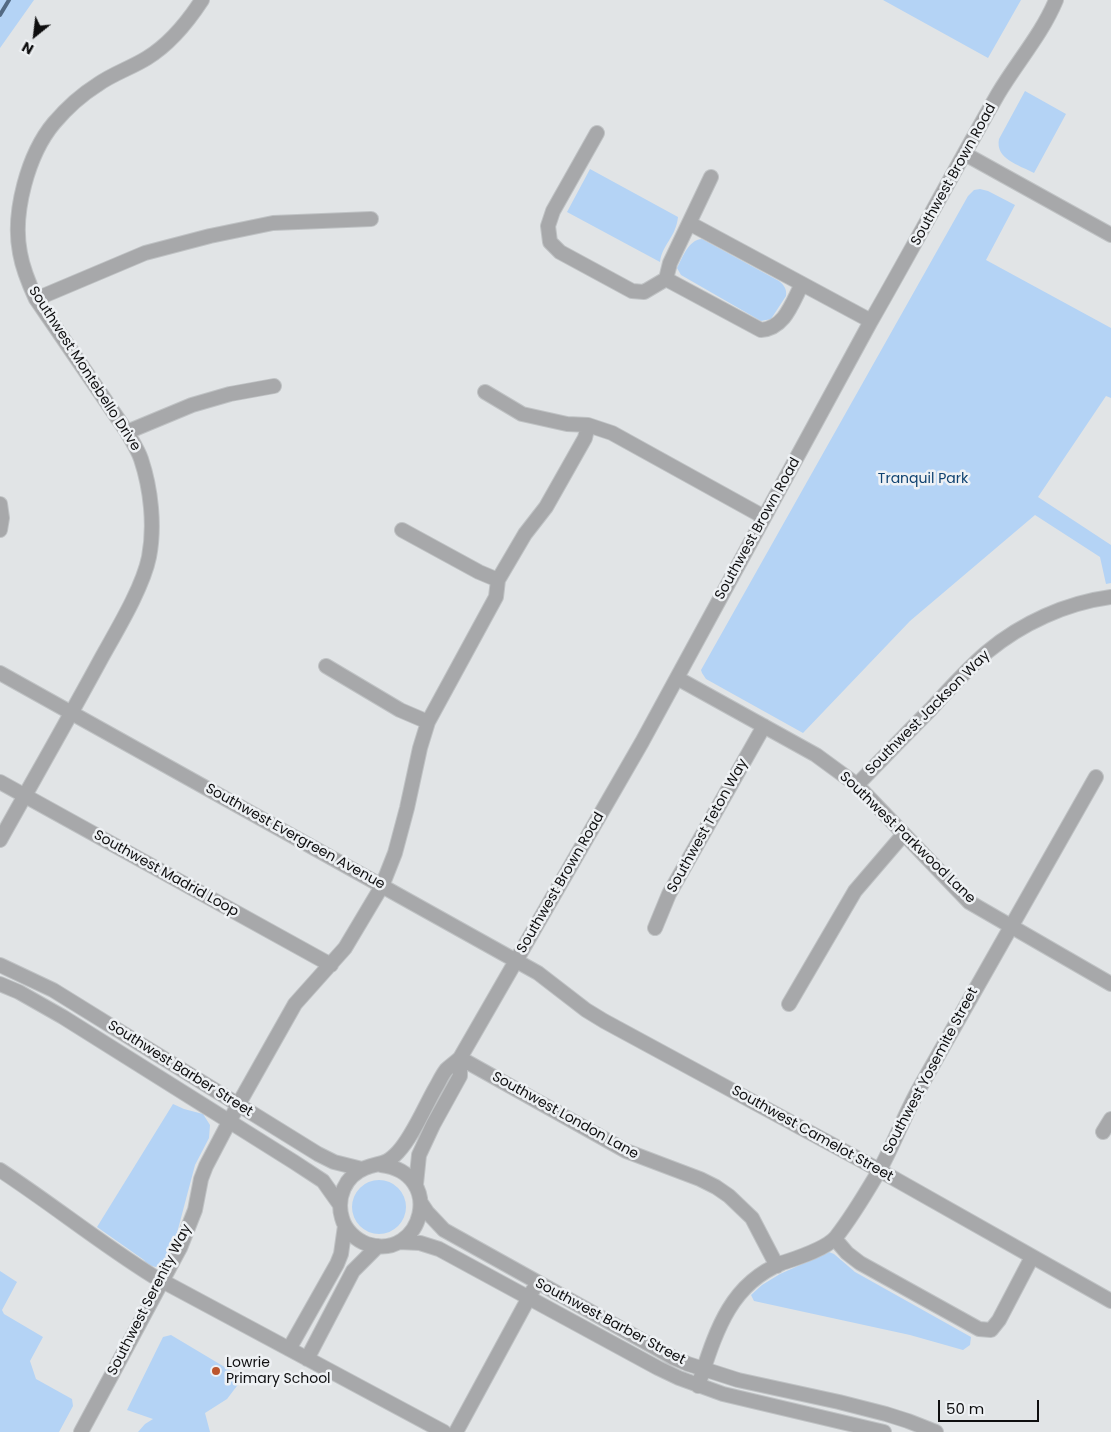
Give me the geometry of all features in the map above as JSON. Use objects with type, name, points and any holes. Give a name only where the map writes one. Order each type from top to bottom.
[{"type":"street","name":"Southwest Montebello Drive","points":[[0,840],[72,713],[138,588],[149,558],[151,527],[148,485],[141,459],[127,432],[36,300],[26,276],[18,239],[18,210],[36,151],[53,124],[80,97],[98,84],[148,57],[172,39],[202,0]]},
{"type":"street","name":"Southwest Brown Road","points":[[381,1164],[390,1159],[402,1147],[445,1071],[460,1058],[517,961],[677,678],[871,321],[999,94],[1043,25],[1056,0]]},
{"type":"street","points":[[597,133],[553,211],[548,226],[550,242],[560,252],[632,291],[644,292],[666,279],[670,264],[711,177]]},
{"type":"street","points":[[965,154],[1111,235]]},
{"type":"street","points":[[36,300],[145,253],[210,236],[273,223],[371,219]]},
{"type":"street","points":[[689,222],[871,321]]},
{"type":"street","points":[[666,279],[761,330],[769,330],[781,322],[802,284]]},
{"type":"street","points":[[127,432],[192,405],[230,394],[274,386]]},
{"type":"street","points":[[485,392],[522,414],[567,424],[588,425],[612,433],[764,517]]},
{"type":"street","name":"Southwest Serenity Way","points":[[81,1432],[180,1248],[195,1210],[201,1179],[229,1121],[295,1004],[345,948],[382,886],[395,853],[428,722],[496,597],[498,580],[525,534],[546,507],[585,438],[588,425]]},
{"type":"street","points":[[0,504],[2,518],[0,530]]},
{"type":"street","points":[[402,530],[479,572],[498,580]]},
{"type":"street","name":"Southwest Jackson Way","points":[[857,785],[987,652],[1013,633],[1056,612],[1091,600],[1111,597]]},
{"type":"street","points":[[326,666],[400,710],[428,722]]},
{"type":"street","name":"Southwest Evergreen Avenue","points":[[0,673],[517,961]]},
{"type":"street","name":"Southwest Parkwood Lane","points":[[677,678],[816,755],[857,785],[969,902],[1111,984]]},
{"type":"street","name":"Southwest Teton Way","points":[[655,928],[669,894],[764,726]]},
{"type":"street","name":"Southwest Yosemite Street","points":[[698,1386],[721,1321],[735,1299],[751,1281],[777,1266],[815,1250],[835,1239],[879,1170],[917,1093],[1096,777]]},
{"type":"street","name":"Southwest Madrid Loop","points":[[0,782],[331,965]]},
{"type":"street","points":[[790,1004],[855,891],[903,834]]},
{"type":"street","name":"Southwest Camelot Street","points":[[517,961],[538,973],[586,1010],[604,1021],[879,1170],[1111,1301]]},
{"type":"street","name":"Southwest Barber Street","points":[[0,965],[53,990],[327,1159],[342,1165],[362,1169],[381,1164]]},
{"type":"street","name":"Southwest Barber Street","points":[[0,984],[19,992],[63,1017],[322,1181],[340,1205],[341,1216],[346,1226]]},
{"type":"street","name":"Southwest Brown Road","points":[[416,1184],[419,1156],[432,1125],[460,1076],[460,1058]]},
{"type":"street","name":"Southwest London Lane","points":[[460,1058],[626,1152],[716,1187],[729,1196],[752,1218],[777,1266]]},
{"type":"street","points":[[1103,1132],[1111,1119]]},
{"type":"street","points":[[381,1164],[398,1168],[416,1184]]},
{"type":"street","points":[[340,1205],[341,1194],[347,1182],[362,1169]]},
{"type":"street","points":[[0,1170],[120,1255],[161,1281],[444,1432]]},
{"type":"street","name":"Southwest Barber Street","points":[[416,1184],[421,1202],[427,1212],[444,1230],[672,1357],[738,1380],[839,1402],[908,1420],[936,1432]]},
{"type":"street","name":"Southwest Barber Street","points":[[400,1242],[416,1225],[421,1211],[421,1202]]},
{"type":"street","points":[[289,1349],[337,1264],[341,1254],[346,1226]]},
{"type":"street","points":[[307,1359],[353,1272],[378,1246],[363,1242],[350,1232],[346,1226]]},
{"type":"street","points":[[835,1239],[847,1253],[860,1262],[979,1329],[985,1330],[990,1330],[999,1320],[1032,1257]]},
{"type":"street","name":"Southwest Barber Street","points":[[378,1246],[400,1242],[420,1243],[439,1249],[658,1368],[698,1386],[834,1426],[884,1432]]},
{"type":"street","points":[[456,1432],[537,1282]]},
{"type":"street","points":[[834,1426],[839,1402]]},
{"type":"green space","points":[[0,0],[34,0],[0,48]]},
{"type":"green space","points":[[883,0],[1021,0],[988,58]]},
{"type":"green space","points":[[1025,91],[1066,114],[1034,173],[1009,160],[1001,152],[999,146],[999,139]]},
{"type":"green space","points":[[590,169],[678,217],[675,230],[663,251],[660,262],[567,212]]},
{"type":"green space","name":"Tranquil Park","points":[[974,190],[988,191],[1015,205],[986,260],[1111,328],[1111,398],[1106,396],[1038,497],[1111,545],[1111,583],[1106,584],[1100,557],[1035,515],[910,621],[803,733],[706,679],[701,670],[968,196]]},
{"type":"green space","points":[[702,239],[782,284],[786,289],[786,296],[771,319],[761,321],[681,275],[677,268],[684,254],[693,242]]},
{"type":"green space","points":[[173,1104],[203,1114],[210,1125],[209,1138],[195,1165],[177,1233],[165,1262],[156,1267],[147,1265],[144,1260],[97,1227]]},
{"type":"green space","points":[[374,1180],[384,1180],[394,1184],[402,1192],[406,1207],[402,1222],[394,1230],[384,1234],[374,1234],[364,1230],[356,1222],[352,1212],[352,1202],[356,1192],[364,1184]]},
{"type":"green space","points":[[829,1252],[855,1272],[971,1337],[970,1345],[963,1350],[910,1335],[754,1301],[751,1295],[762,1285],[780,1274]]},
{"type":"green space","points":[[0,1271],[17,1282],[2,1310],[4,1314],[43,1337],[30,1361],[36,1379],[72,1399],[73,1406],[59,1432],[0,1432]]},
{"type":"green space","points":[[171,1335],[243,1378],[227,1399],[205,1413],[210,1432],[138,1432],[153,1419],[127,1410],[163,1337]]},
{"type":"waterway","points":[[0,15],[9,0]]},
{"type":"place","name":"Lowrie Primary School","points":[[216,1371]]}]
